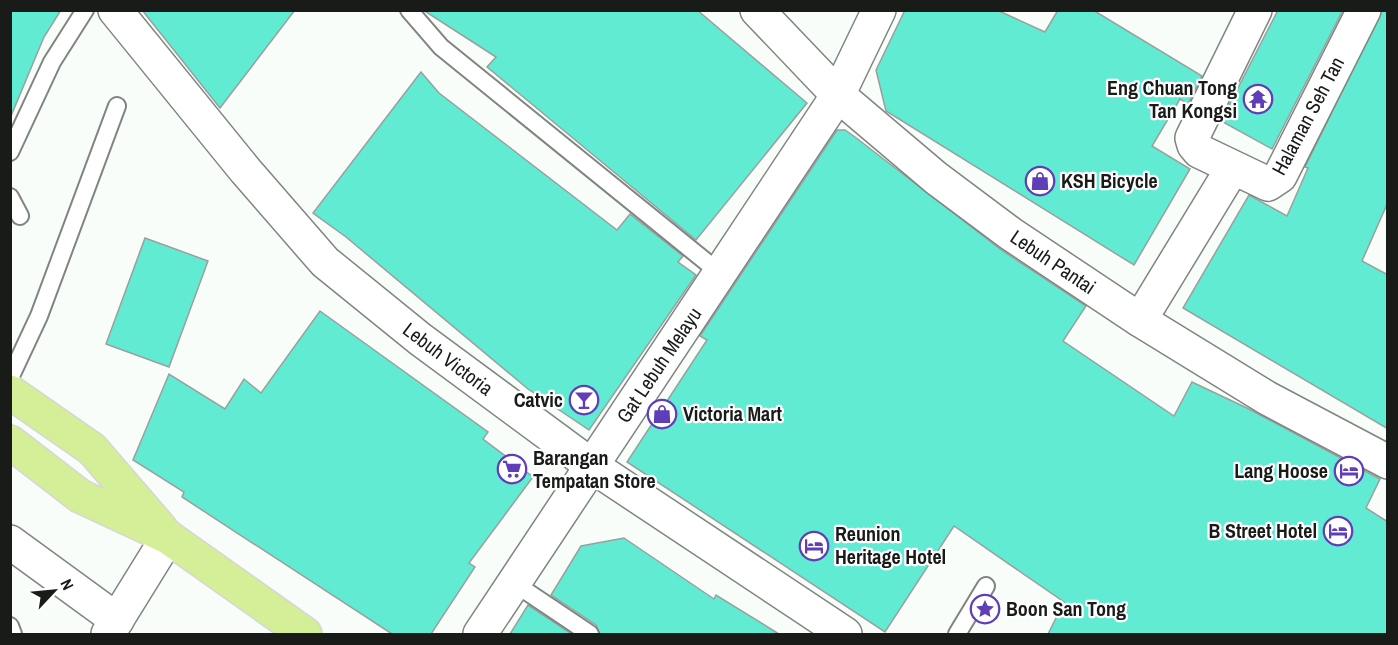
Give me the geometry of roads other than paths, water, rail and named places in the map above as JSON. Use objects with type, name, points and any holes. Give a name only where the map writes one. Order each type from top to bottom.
[{"type":"main road","points":[[10,392],[92,449],[168,537]]},
{"type":"main road","points":[[10,442],[80,496],[168,537],[304,634]]},
{"type":"street","name":"Lebuh Victoria","points":[[115,10],[245,170],[325,262],[420,339],[592,466],[845,634]]},
{"type":"street","name":"Lebuh Pantai","points":[[757,10],[838,95],[945,185],[1011,234],[1140,320],[1267,398],[1388,462]]},
{"type":"street","name":"Gat Lebuh Melayu","points":[[480,634],[838,95],[879,10]]},
{"type":"street","name":"Halaman Seh Tan","points":[[1255,10],[1192,138],[1199,151],[1232,169],[1268,184],[1280,176],[1364,10]]},
{"type":"street","points":[[1140,320],[1232,169]]},
{"type":"street","points":[[10,542],[113,627],[168,537]]},
{"type":"lane","points":[[10,152],[51,62],[85,10]]},
{"type":"lane","points":[[409,10],[441,47],[720,273]]},
{"type":"lane","points":[[10,378],[39,316],[117,106]]},
{"type":"lane","points":[[10,196],[20,216]]},
{"type":"lane","points":[[514,583],[590,634]]},
{"type":"lane","points":[[957,634],[986,586]]},
{"type":"lane","points":[[10,626],[13,634]]},
{"type":"place","name":"Eng Chuan Tong Tan Kongsi","points":[[1258,99]]},
{"type":"place","name":"KSH Bicycle","points":[[1040,181]]},
{"type":"place","name":"Catvic","points":[[584,400]]},
{"type":"place","name":"Victoria Mart","points":[[662,414]]},
{"type":"place","name":"Barangan Tempatan Store","points":[[512,469]]},
{"type":"place","name":"Lang Hoose","points":[[1349,471]]},
{"type":"place","name":"B Street Hotel","points":[[1338,531]]},
{"type":"place","name":"Reunion Heritage Hotel","points":[[814,546]]},
{"type":"place","name":"Boon San Tong","points":[[985,609]]}]
